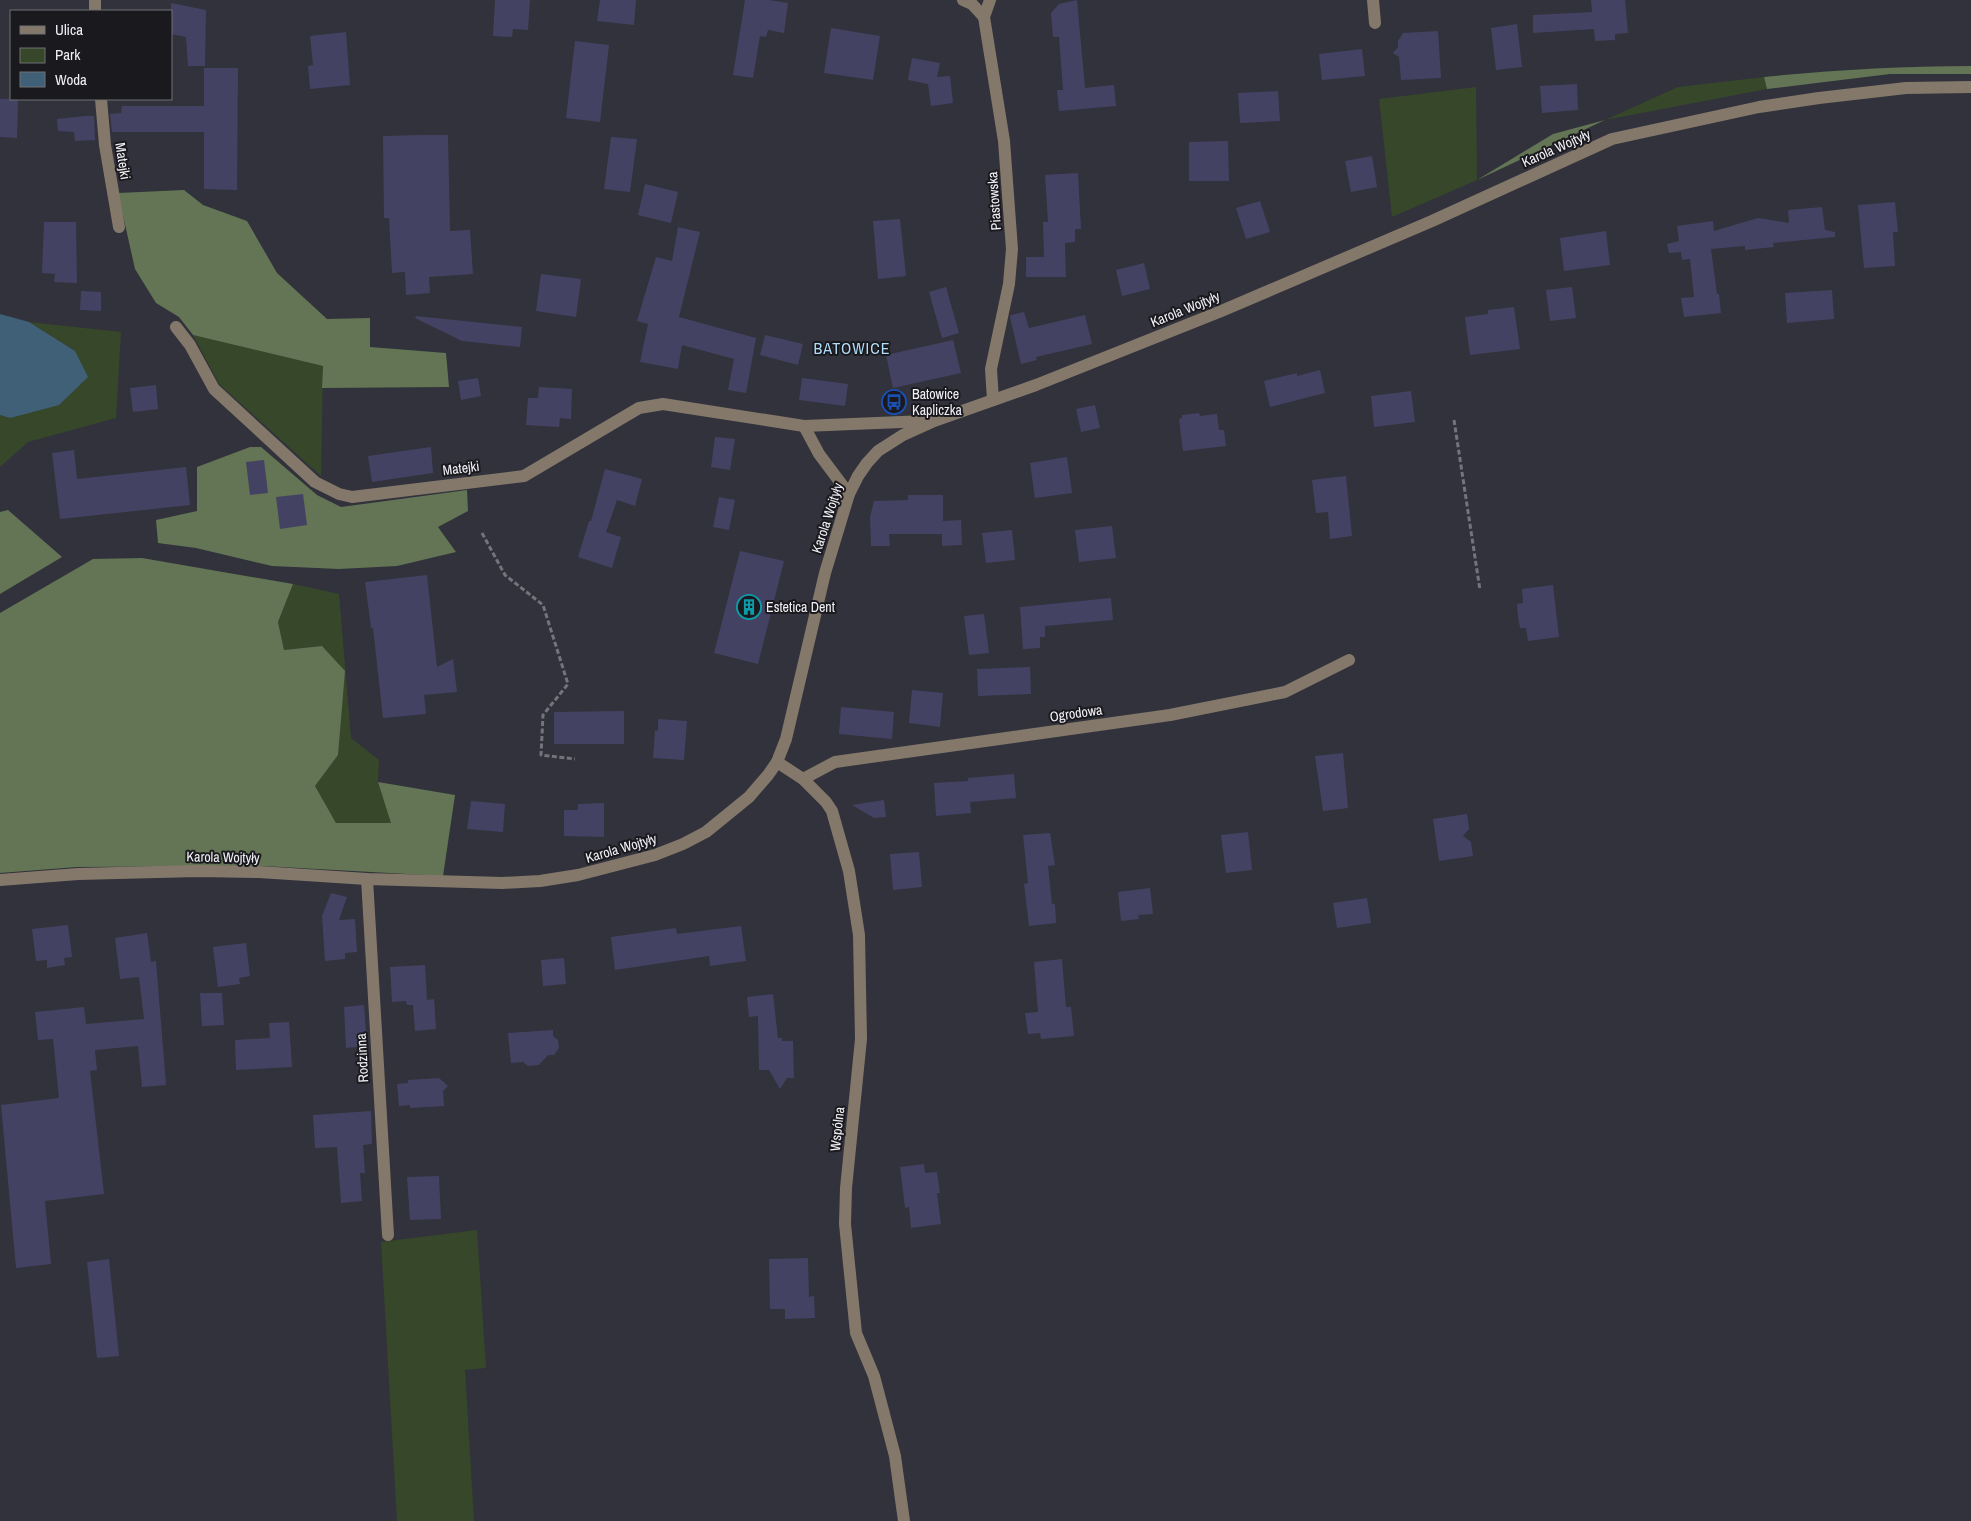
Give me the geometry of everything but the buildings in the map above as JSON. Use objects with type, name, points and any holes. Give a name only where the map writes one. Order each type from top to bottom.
[{"type":"street","points":[[963,0],[972,4],[984,17]]},
{"type":"street","name":"Piastowska","points":[[990,0],[984,17],[1004,141],[1012,248],[1009,284],[991,369],[994,400]]},
{"type":"street","points":[[1373,0],[1375,23]]},
{"type":"street","name":"Karola Wojtyły","points":[[0,880],[78,874],[198,871],[260,872],[366,880],[502,883],[540,881],[578,875],[655,855],[683,844],[706,832],[749,797],[777,762],[786,739],[795,706],[825,573],[849,494],[858,476],[878,451],[903,435],[934,421],[1036,385],[1219,312],[1432,221],[1612,139],[1759,107],[1828,96],[1906,88],[1971,87]]},
{"type":"street","name":"Matejki","points":[[101,100],[105,145],[119,228]]},
{"type":"street","name":"Matejki","points":[[176,327],[190,345],[214,388],[315,482],[339,494],[352,497],[524,476],[639,408],[663,404],[804,426],[934,421]]},
{"type":"street","points":[[804,426],[819,454],[849,494]]},
{"type":"street","name":"Ogrodowa","points":[[803,779],[835,762],[1170,715],[1285,692],[1349,660]]},
{"type":"street","name":"Wspólna","points":[[777,762],[803,779],[826,802],[832,811],[849,871],[859,934],[861,1039],[846,1188],[845,1224],[856,1334],[874,1376],[895,1456],[904,1521]]},
{"type":"street","name":"Rodzinna","points":[[366,880],[388,1235]]},
{"type":"path","points":[[1454,420],[1480,590]]},
{"type":"path","points":[[482,533],[504,575],[544,605],[568,684],[543,716],[541,755],[575,759]]},
{"type":"green space","points":[[1971,66],[1971,74],[1890,74],[1767,89],[1764,77],[1868,69]]},
{"type":"green space","points":[[1764,77],[1767,89],[1605,120],[1678,87]]},
{"type":"green space","points":[[1476,87],[1477,180],[1392,217],[1379,99]]},
{"type":"green space","points":[[1605,120],[1477,180],[1553,134]]},
{"type":"green space","points":[[184,190],[203,205],[247,221],[277,273],[327,319],[370,318],[370,347],[446,353],[449,387],[322,388],[323,366],[193,335],[179,317],[156,303],[135,269],[118,193]]},
{"type":"green space","points":[[29,322],[121,332],[116,418],[28,442],[0,467],[0,415],[10,418],[75,351]]},
{"type":"green space","points":[[193,335],[323,366],[321,476],[219,384]]},
{"type":"green space","points":[[250,447],[261,447],[317,495],[341,507],[467,490],[468,511],[438,527],[456,552],[397,566],[339,569],[272,566],[196,548],[158,543],[156,520],[197,511],[197,467]]},
{"type":"green space","points":[[8,510],[62,557],[0,594],[0,512]]},
{"type":"green space","points":[[142,558],[293,584],[278,622],[284,650],[322,646],[345,671],[338,755],[315,786],[336,823],[391,823],[378,782],[455,795],[443,876],[263,866],[77,867],[0,873],[0,613],[93,559]]},
{"type":"green space","points":[[293,584],[339,594],[351,738],[379,760],[378,782],[392,823],[336,823],[315,786],[338,755],[322,646],[284,650],[278,622]]},
{"type":"green space","points":[[477,1230],[486,1368],[465,1370],[474,1521],[397,1521],[381,1242]]},
{"type":"water","points":[[0,314],[29,322],[75,351],[88,377],[59,405],[10,418],[0,415]]},
{"type":"place","name":"Batowice Kapliczka","points":[[894,402]]},
{"type":"place","name":"Estetica Dent","points":[[749,607]]},
{"type":"district","name":"BATOWICE","points":[[852,348]]}]
